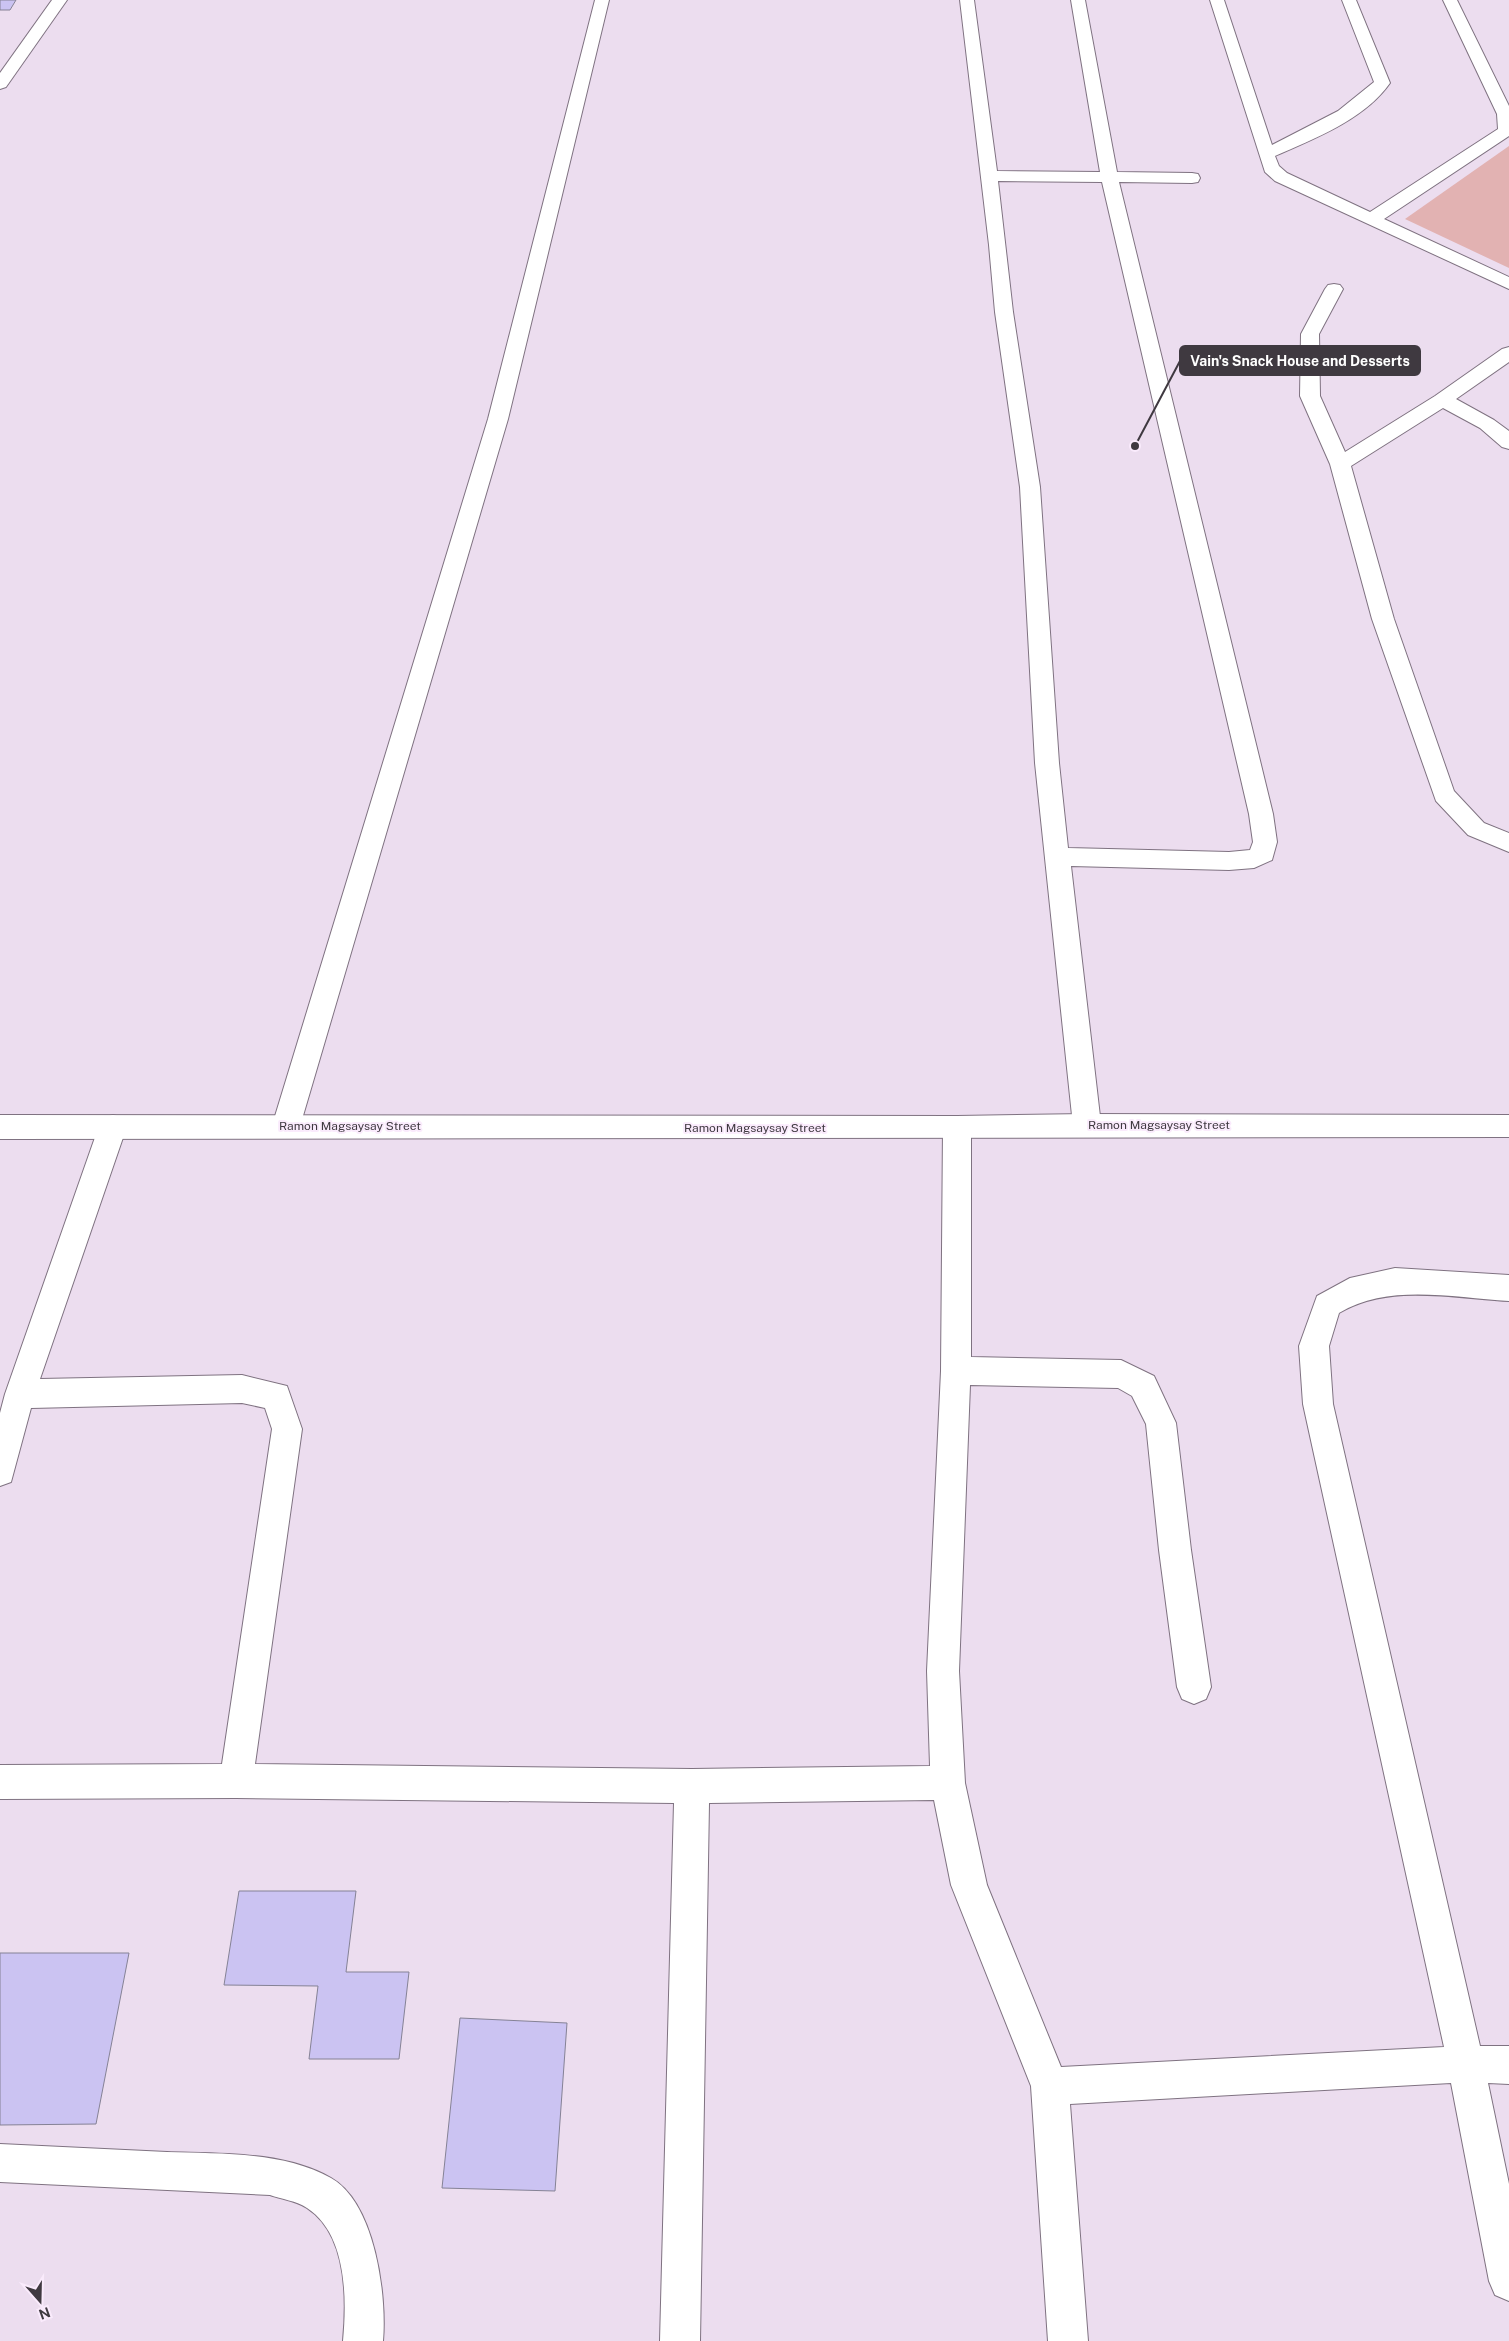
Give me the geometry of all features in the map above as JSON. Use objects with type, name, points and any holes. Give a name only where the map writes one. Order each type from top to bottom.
[{"type":"street","points":[[0,84],[60,0]]},
{"type":"street","points":[[286,1126],[498,419],[602,0]]},
{"type":"street","points":[[967,0],[990,176],[1004,312],[1030,487],[1047,764],[1059,857],[1087,1125]]},
{"type":"street","points":[[1059,857],[1229,861],[1254,858],[1263,854],[1265,842],[1259,804],[1109,177],[1078,0]]},
{"type":"street","points":[[1217,0],[1271,168],[1281,177],[1509,284]]},
{"type":"street","points":[[1266,154],[1312,134],[1365,99],[1382,83],[1349,0]]},
{"type":"street","points":[[1372,219],[1506,131],[1507,115],[1450,0]]},
{"type":"street","points":[[990,176],[1192,178]]},
{"type":"street","points":[[1334,289],[1310,334],[1310,396],[1340,464],[1383,619],[1444,795],[1476,828],[1509,844]]},
{"type":"street","points":[[1340,464],[1442,400],[1509,353]]},
{"type":"street","points":[[1442,400],[1502,434],[1509,443]]},
{"type":"street","name":"Ramon Magsaysay Street","points":[[0,1126],[957,1128],[1087,1125],[1509,1126]]},
{"type":"street","points":[[0,1471],[20,1394],[113,1126]]},
{"type":"street","points":[[957,1128],[956,1371],[943,1671],[948,1783],[969,1885],[1050,2086],[1068,2341]]},
{"type":"street","points":[[1509,1288],[1395,1281],[1350,1291],[1327,1305],[1314,1346],[1318,1404],[1466,2064],[1509,2281]]},
{"type":"street","points":[[956,1371],[1121,1374],[1143,1386],[1161,1423],[1175,1550],[1194,1687]]},
{"type":"street","points":[[20,1394],[242,1389],[276,1396],[287,1429],[236,1780]]},
{"type":"street","points":[[0,1782],[236,1780],[692,1786],[948,1783]]},
{"type":"street","points":[[680,2341],[692,1786]]},
{"type":"street","points":[[1050,2086],[1466,2064],[1509,2065]]},
{"type":"street","points":[[0,2163],[270,2176],[318,2192],[339,2211],[358,2255],[365,2316],[363,2341]]},
{"type":"shaded area","points":[[1509,146],[1509,268],[1405,219]]},
{"type":"building","points":[[0,0],[16,0],[10,10],[0,10]]},
{"type":"building","points":[[239,1891],[356,1891],[346,1972],[409,1972],[399,2059],[309,2059],[318,1986],[224,1985]]},
{"type":"building","points":[[0,1953],[129,1953],[96,2124],[0,2125]]},
{"type":"building","points":[[460,2018],[567,2023],[555,2191],[442,2188]]},
{"type":"place","name":"Vain's Snack House and Desserts","points":[[1135,446]]}]
